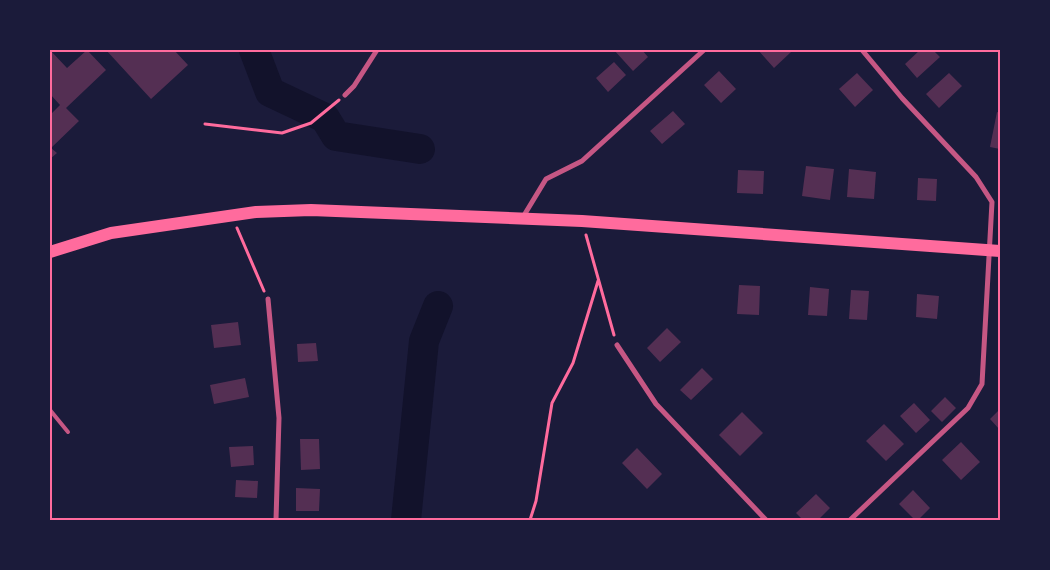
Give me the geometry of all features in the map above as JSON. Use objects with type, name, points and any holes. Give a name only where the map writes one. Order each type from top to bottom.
[{"type":"main road","points":[[50,252],[111,233],[256,212],[311,210],[582,221],[994,251]]},
{"type":"street","points":[[345,95],[354,86],[377,50]]},
{"type":"street","points":[[522,219],[546,179],[582,161],[704,50]]},
{"type":"street","points":[[850,520],[968,408],[982,384],[994,251],[992,202],[976,178],[902,98],[862,50]]},
{"type":"street","points":[[268,299],[279,418],[276,520]]},
{"type":"street","points":[[617,345],[656,404],[766,520]]},
{"type":"lane","points":[[50,410],[68,432]]},
{"type":"path","points":[[205,124],[282,133],[311,123],[327,110]]},
{"type":"path","points":[[232,215],[268,299]]},
{"type":"path","points":[[582,221],[617,345]]},
{"type":"path","points":[[530,520],[536,501],[552,403],[573,363],[598,281]]},
{"type":"building","points":[[50,50],[67,68],[87,50],[106,70],[66,108],[79,121],[51,148],[57,153],[50,159],[50,115],[60,105],[50,94]]},
{"type":"building","points":[[106,50],[174,50],[188,65],[151,99]]},
{"type":"building","points":[[614,50],[642,50],[648,57],[633,71]]},
{"type":"building","points":[[758,50],[789,50],[791,52],[774,68]]},
{"type":"building","points":[[920,50],[933,50],[940,57],[917,78],[905,64]]},
{"type":"building","points":[[614,62],[626,75],[608,92],[596,78]]},
{"type":"building","points":[[719,71],[736,89],[721,103],[704,85]]},
{"type":"building","points":[[857,73],[873,90],[855,107],[839,89]]},
{"type":"building","points":[[949,73],[962,86],[939,108],[926,94]]},
{"type":"building","points":[[673,111],[685,124],[662,144],[650,131]]},
{"type":"building","points":[[997,112],[1000,113],[1000,149],[990,147]]},
{"type":"building","points":[[806,166],[834,169],[830,200],[802,196]]},
{"type":"building","points":[[849,169],[876,172],[874,199],[847,197]]},
{"type":"building","points":[[738,170],[764,171],[763,194],[737,193]]},
{"type":"building","points":[[918,178],[937,179],[936,201],[917,200]]},
{"type":"building","points":[[739,285],[760,286],[759,315],[737,314]]},
{"type":"building","points":[[810,287],[829,289],[827,316],[808,315]]},
{"type":"building","points":[[851,290],[869,291],[867,320],[849,319]]},
{"type":"building","points":[[917,294],[939,296],[937,319],[916,317]]},
{"type":"building","points":[[238,322],[241,345],[214,348],[211,325]]},
{"type":"building","points":[[667,328],[681,342],[660,362],[647,348]]},
{"type":"building","points":[[316,343],[318,361],[298,362],[297,344]]},
{"type":"building","points":[[702,368],[713,379],[691,400],[680,390]]},
{"type":"building","points":[[245,378],[249,397],[214,404],[210,385]]},
{"type":"building","points":[[945,397],[956,408],[942,422],[931,411]]},
{"type":"building","points":[[914,403],[930,420],[916,433],[900,416]]},
{"type":"building","points":[[1000,409],[1000,430],[990,419]]},
{"type":"building","points":[[742,412],[763,433],[740,456],[719,435]]},
{"type":"building","points":[[884,424],[904,444],[886,461],[866,441]]},
{"type":"building","points":[[300,439],[319,439],[320,469],[301,470]]},
{"type":"building","points":[[961,442],[980,462],[961,480],[942,460]]},
{"type":"building","points":[[253,446],[254,465],[231,467],[229,447]]},
{"type":"building","points":[[637,448],[662,474],[647,489],[622,463]]},
{"type":"building","points":[[236,480],[258,481],[257,498],[235,497]]},
{"type":"building","points":[[296,488],[320,489],[319,511],[296,511]]},
{"type":"building","points":[[913,490],[930,508],[918,520],[915,520],[899,504]]},
{"type":"building","points":[[816,494],[830,508],[818,520],[803,520],[796,513]]},
{"type":"waterway","points":[[254,50],[270,92],[325,118],[336,136],[420,149]]},
{"type":"waterway","points":[[406,520],[424,341],[438,306]]}]
